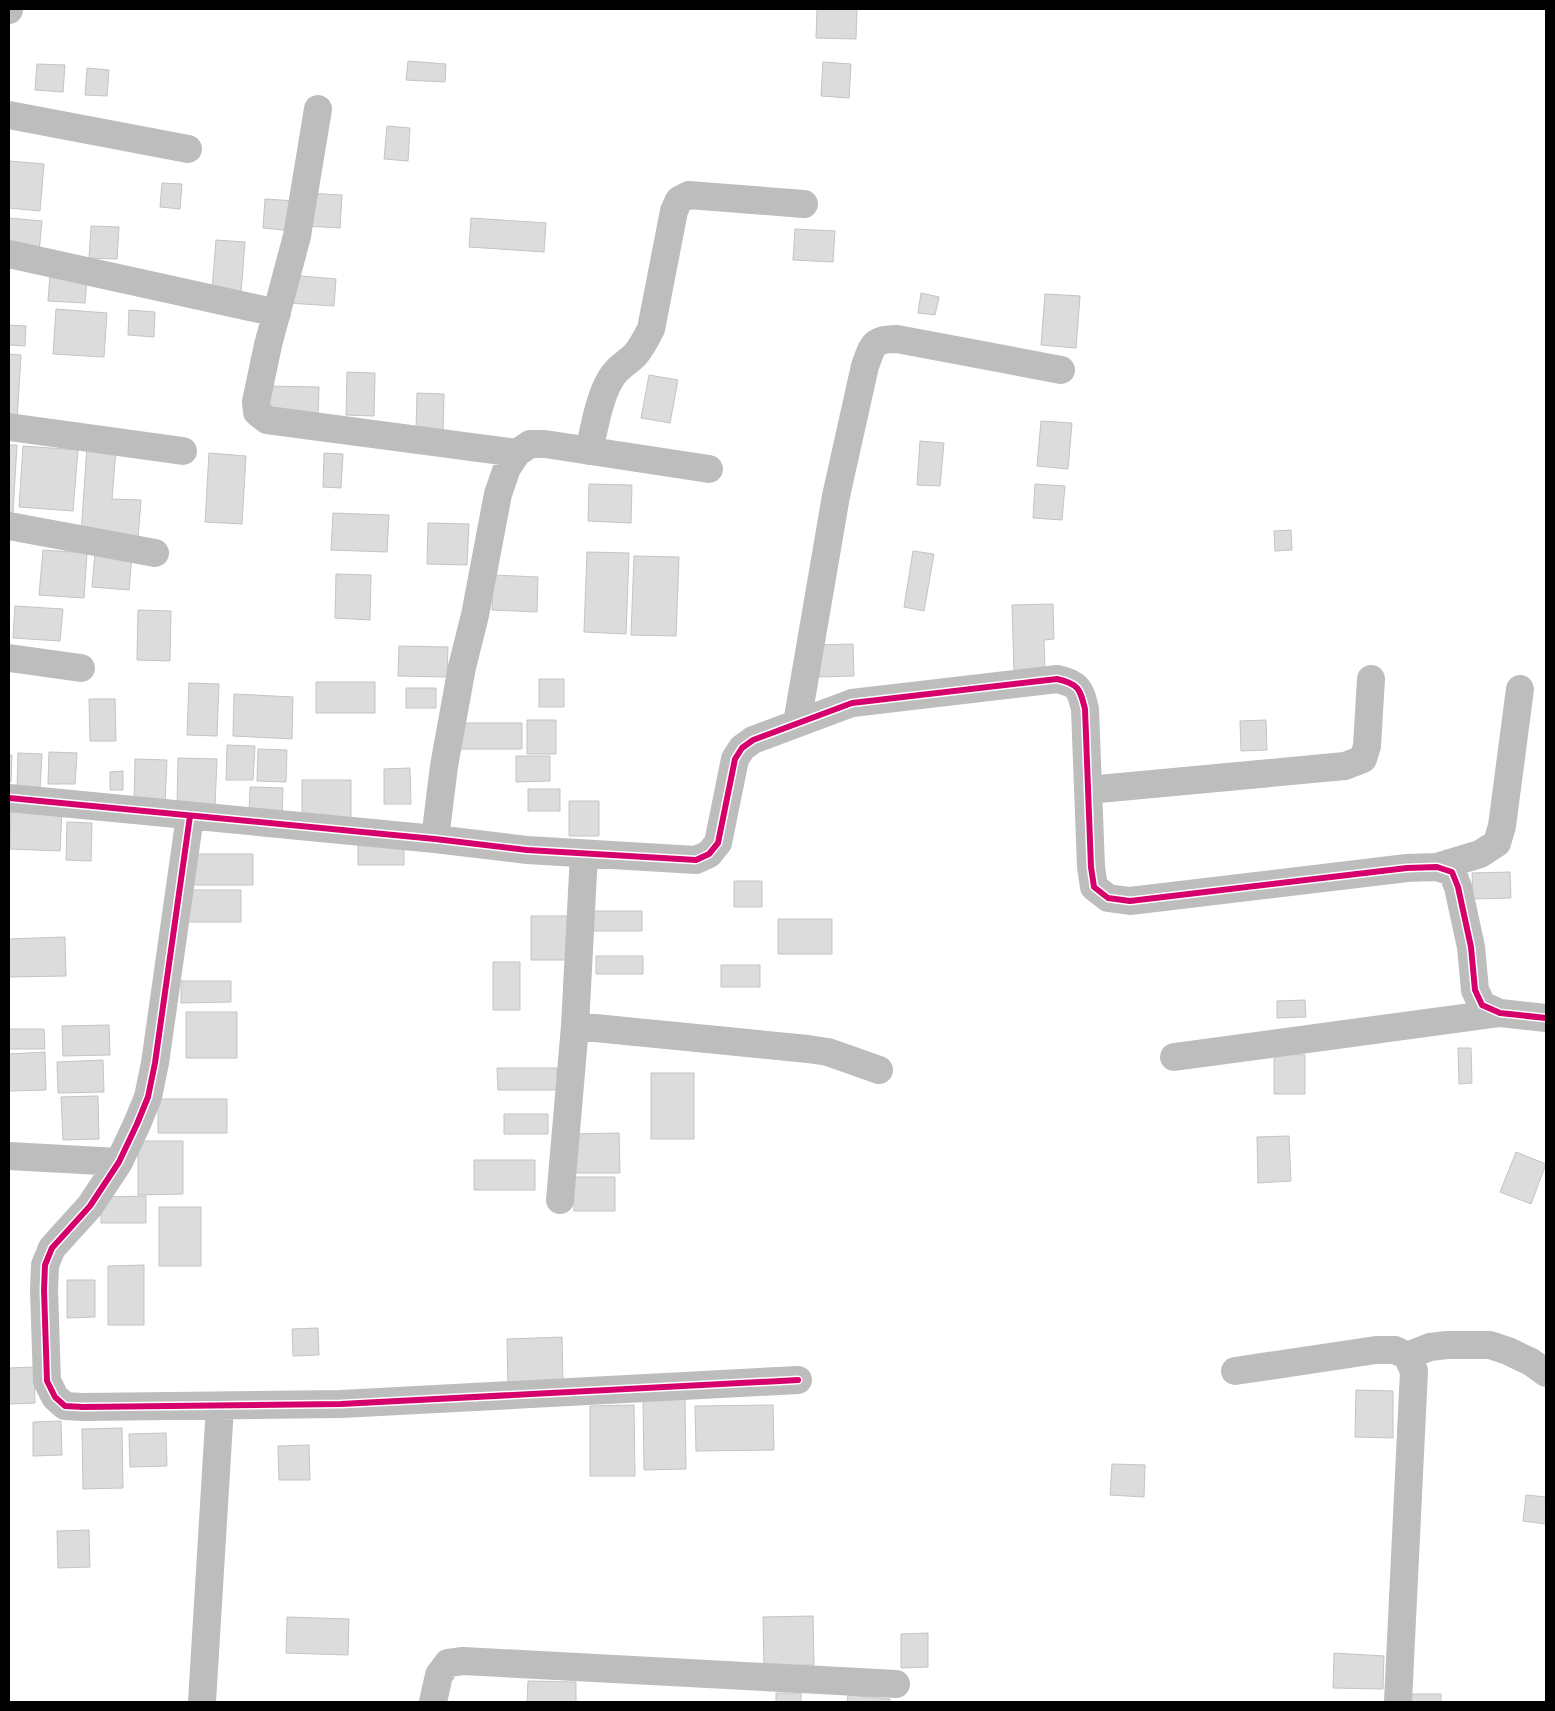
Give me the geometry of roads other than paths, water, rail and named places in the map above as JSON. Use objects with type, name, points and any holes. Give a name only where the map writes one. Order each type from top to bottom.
[{"type":"street","points":[[318,109],[297,236],[256,402],[256,412],[267,420],[517,453]]},
{"type":"street","points":[[9,115],[188,149]]},
{"type":"street","points":[[589,451],[609,380],[620,366],[634,356],[643,345],[651,329],[674,211],[679,200],[689,195],[804,204]]},
{"type":"street","points":[[9,254],[277,312]]},
{"type":"street","points":[[797,723],[836,496],[865,366],[872,346],[882,339],[897,339],[1061,370]]},
{"type":"street","points":[[9,427],[184,452]]},
{"type":"street","points":[[435,839],[444,766],[462,667],[475,615],[498,494],[506,468],[517,453],[530,444],[545,444],[709,469]]},
{"type":"street","points":[[9,526],[155,553]]},
{"type":"street","points":[[9,658],[81,668]]},
{"type":"street","points":[[9,798],[435,839],[527,850],[696,860],[709,854],[718,843],[736,759],[742,748],[754,740],[852,703],[1058,679],[1072,682],[1080,690],[1085,709],[1091,866],[1094,887],[1108,898],[1130,901],[1437,866],[1480,854],[1497,843],[1502,826],[1520,689]]},
{"type":"street","points":[[1088,790],[1345,766],[1363,759],[1367,746],[1371,680]]},
{"type":"street","points":[[190,816],[155,1063],[148,1097],[119,1162],[90,1206],[52,1248],[45,1265],[47,1381],[55,1397],[65,1406],[341,1404],[798,1380]]},
{"type":"street","points":[[560,1200],[575,1026],[584,854]]},
{"type":"street","points":[[1437,866],[1452,872],[1458,887],[1471,947],[1475,990],[1482,1005],[1500,1013]]},
{"type":"street","points":[[1174,1057],[1500,1013],[1546,1018]]},
{"type":"street","points":[[575,1026],[808,1049],[828,1052],[880,1070]]},
{"type":"street","points":[[9,1156],[119,1162]]},
{"type":"street","points":[[1407,1356],[1430,1347],[1490,1345],[1531,1362],[1546,1373]]},
{"type":"street","points":[[1235,1371],[1376,1350],[1395,1350],[1407,1356],[1414,1371],[1398,1702]]},
{"type":"street","points":[[202,1702],[209,1616],[220,1406]]},
{"type":"street","points":[[433,1702],[439,1675],[448,1664],[463,1661],[896,1684]]}]
